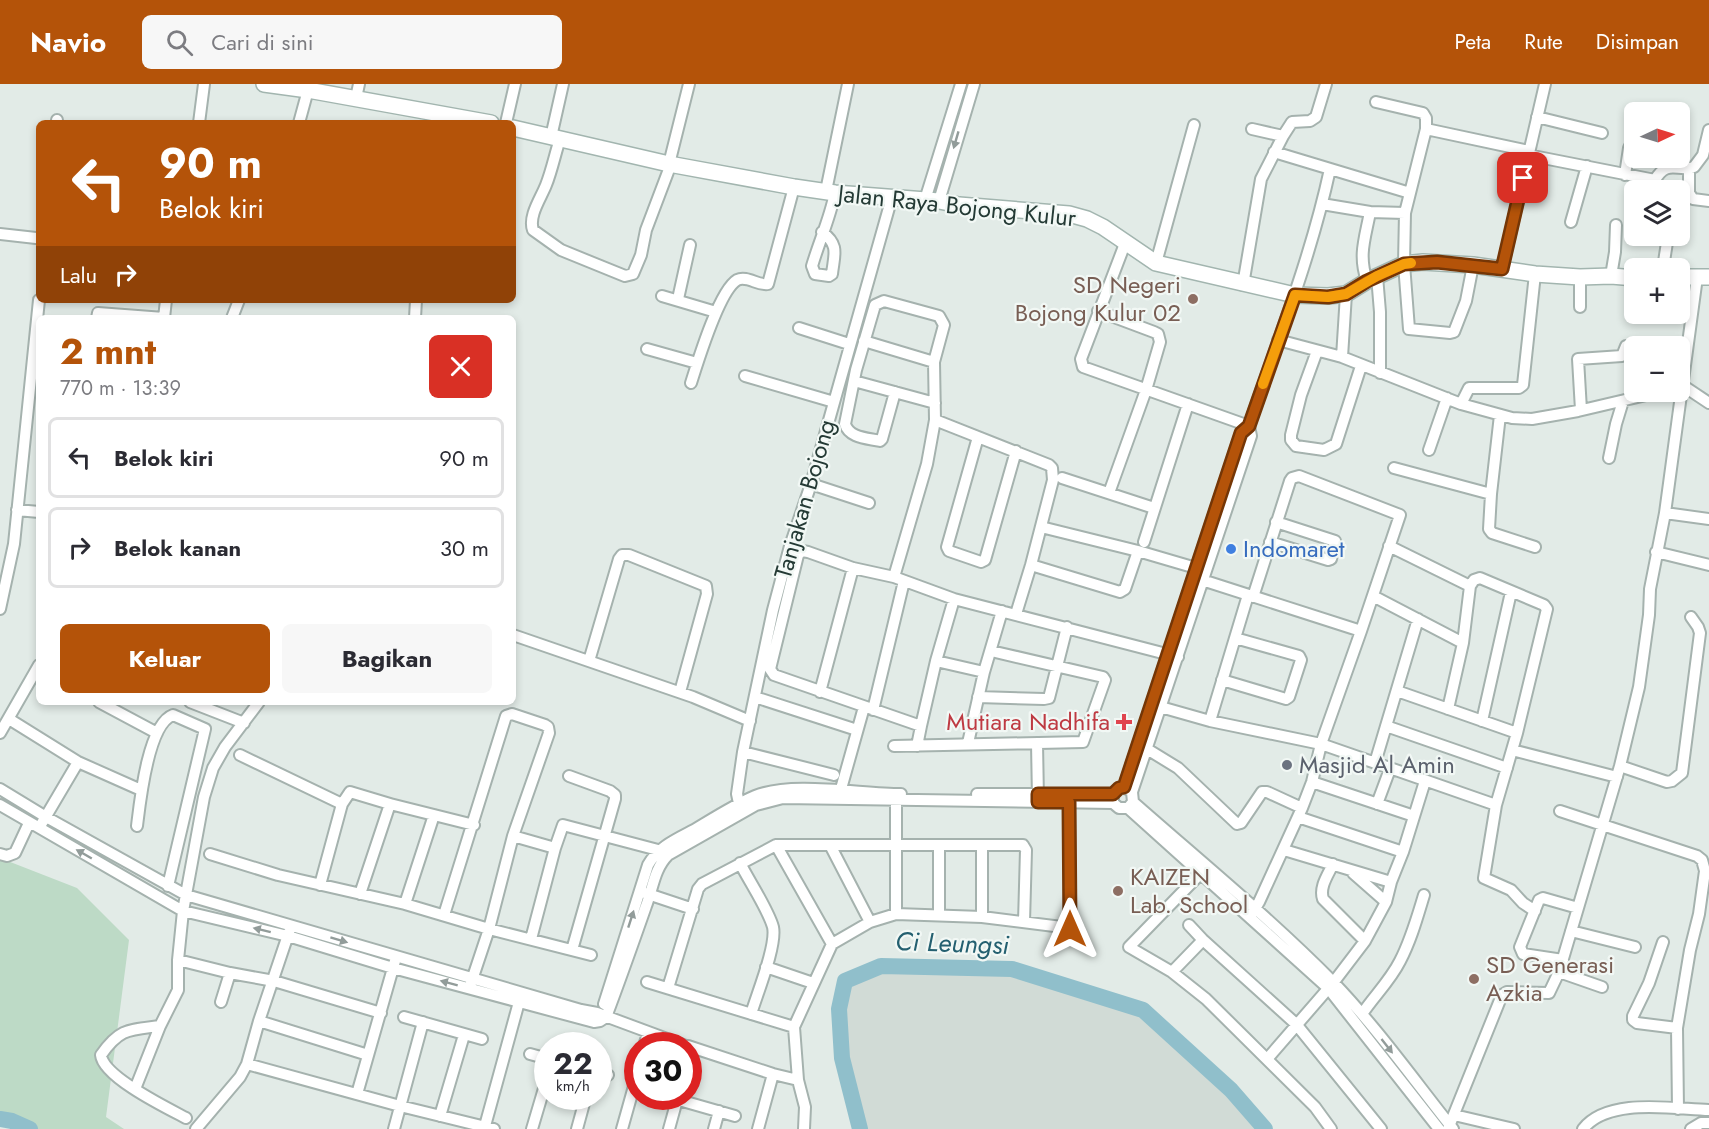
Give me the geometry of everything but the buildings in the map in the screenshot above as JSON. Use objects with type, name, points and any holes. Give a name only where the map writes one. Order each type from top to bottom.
[{"type":"main road","points":[[264,84],[308,90],[358,91],[477,120]]},
{"type":"main road","name":"Jalan Raya Bojong Kulur","points":[[516,129],[670,164],[794,187],[1069,214],[1087,219],[1126,241],[1156,263],[1243,285],[1295,295],[1328,297],[1346,294],[1404,264],[1437,262],[1580,278],[1624,277]]},
{"type":"main road","points":[[1690,276],[1706,274]]},
{"type":"street","points":[[199,120],[204,84]]},
{"type":"street","points":[[507,120],[515,84]]},
{"type":"street","points":[[563,84],[546,185],[531,225],[533,230],[561,250],[625,276],[633,274],[641,255],[646,230],[670,164],[689,84]]},
{"type":"street","points":[[822,232],[848,84]]},
{"type":"street","points":[[932,200],[961,84]]},
{"type":"street","points":[[932,200],[974,84]]},
{"type":"street","points":[[1243,285],[1261,179],[1292,122],[1310,121],[1316,117],[1326,84]]},
{"type":"street","points":[[1502,269],[1545,84]]},
{"type":"street","points":[[300,120],[308,90]]},
{"type":"street","points":[[1376,102],[1423,113],[1426,118],[1426,129],[1405,213],[1404,264],[1408,328],[1412,331],[1454,332],[1466,300],[1473,265]]},
{"type":"street","points":[[1537,117],[1602,133]]},
{"type":"street","points":[[1156,263],[1194,125]]},
{"type":"street","points":[[1252,129],[1283,136]]},
{"type":"street","points":[[1426,129],[1655,180],[1660,172],[1667,168],[1675,166],[1689,169],[1699,162],[1709,130]]},
{"type":"street","points":[[1274,152],[1410,193]]},
{"type":"street","points":[[1571,222],[1587,166]]},
{"type":"street","points":[[1625,175],[1626,168]]},
{"type":"street","points":[[1129,797],[1157,706],[1204,581],[1251,436],[1249,426],[1295,295],[1330,169]]},
{"type":"street","points":[[1689,169],[1689,193],[1693,199],[1709,201]]},
{"type":"street","points":[[691,382],[716,312],[731,286],[745,278],[762,285],[768,284],[794,187]]},
{"type":"street","name":"Tanjakan Bojong","points":[[740,809],[736,794],[773,610],[892,197]]},
{"type":"street","points":[[1322,204],[1370,212],[1405,213]]},
{"type":"street","points":[[1370,212],[1362,255],[1372,279],[1380,312],[1380,373]]},
{"type":"street","points":[[1611,276],[1616,225]]},
{"type":"street","points":[[0,234],[36,238]]},
{"type":"street","points":[[1126,241],[1081,358],[1083,367],[1249,426]]},
{"type":"street","points":[[678,299],[690,245]]},
{"type":"street","points":[[1461,404],[1469,388],[1519,388],[1523,385],[1535,274]]},
{"type":"street","points":[[1690,346],[1706,274]]},
{"type":"street","points":[[1580,278],[1580,307]]},
{"type":"street","points":[[1342,357],[1346,294]]},
{"type":"street","points":[[662,296],[716,312]]},
{"type":"street","points":[[840,796],[857,730],[868,709],[927,464],[935,420],[934,362],[944,330],[939,316],[884,301],[875,305],[854,381],[845,424],[851,434],[880,441],[895,392]]},
{"type":"street","points":[[1098,311],[1158,334],[1160,342],[1146,390],[1108,493]]},
{"type":"street","points":[[98,315],[98,312],[131,315]]},
{"type":"street","points":[[799,328],[849,344]]},
{"type":"street","points":[[1278,340],[1342,357],[1461,404],[1512,418],[1532,419],[1623,401]]},
{"type":"street","points":[[864,341],[934,362]]},
{"type":"street","points":[[647,349],[697,363]]},
{"type":"street","points":[[0,609],[14,544],[36,350]]},
{"type":"street","points":[[1317,351],[1301,395],[1291,435],[1291,440],[1296,446],[1324,450],[1336,444],[1361,366]]},
{"type":"street","points":[[1581,411],[1578,359],[1622,356],[1624,351]]},
{"type":"street","points":[[745,376],[834,402]]},
{"type":"street","points":[[854,381],[935,403]]},
{"type":"street","points":[[1690,391],[1709,403]]},
{"type":"street","points":[[1429,450],[1447,398]]},
{"type":"street","points":[[1609,458],[1623,401]]},
{"type":"street","points":[[1448,1125],[1502,995],[1507,992],[1549,993],[1563,960],[1617,777],[1639,687],[1649,615],[1650,589],[1665,513],[1679,402]]},
{"type":"street","points":[[1031,565],[1120,592],[1125,589],[1188,404]]},
{"type":"street","points":[[1500,415],[1489,529],[1492,533],[1535,547]]},
{"type":"street","points":[[935,420],[1049,465],[1054,472],[1031,565],[1016,614]]},
{"type":"street","points":[[1174,656],[1194,572],[1241,433],[1249,426]]},
{"type":"street","points":[[978,437],[947,547],[949,551],[981,562],[985,560],[1016,451]]},
{"type":"street","points":[[1394,468],[1491,494]]},
{"type":"street","points":[[1210,721],[1235,638],[1292,478],[1299,476],[1399,514],[1321,744],[1312,782],[1284,850],[1253,913]]},
{"type":"street","points":[[1062,478],[1154,508]]},
{"type":"street","points":[[811,484],[869,503]]},
{"type":"street","points":[[17,510],[36,512]]},
{"type":"street","points":[[1665,513],[1709,519]]},
{"type":"street","points":[[1270,542],[1331,559],[1335,541],[1276,522]]},
{"type":"street","points":[[1041,527],[1141,546],[1194,572],[1204,581],[1361,631]]},
{"type":"street","points":[[1389,546],[1470,585]]},
{"type":"street","points":[[921,726],[774,675],[770,669],[798,555],[802,551],[853,568],[899,579],[954,599],[1174,656]]},
{"type":"street","points":[[1656,552],[1709,565]]},
{"type":"street","points":[[589,661],[619,559],[622,555],[629,555],[706,586],[707,594],[680,692]]},
{"type":"street","points":[[820,692],[853,568]]},
{"type":"street","points":[[1448,709],[1463,643],[1470,585],[1474,580],[1480,578],[1544,605],[1547,611],[1517,733],[1496,805],[1484,878],[1511,890],[1523,903],[1535,911]]},
{"type":"street","points":[[1482,721],[1511,592]]},
{"type":"street","points":[[1373,596],[1463,643]]},
{"type":"street","points":[[917,746],[936,661],[954,599]]},
{"type":"street","points":[[968,743],[984,672],[1002,611]]},
{"type":"street","points":[[1620,766],[1667,782],[1682,773],[1700,633],[1691,617]]},
{"type":"street","points":[[1375,763],[1418,619]]},
{"type":"street","points":[[978,697],[1047,699],[1067,627]]},
{"type":"street","points":[[516,636],[680,692],[750,721]]},
{"type":"street","points":[[1222,680],[1287,699],[1301,660],[1299,656],[1235,638]]},
{"type":"street","points":[[894,746],[1083,742],[1105,680],[1103,677],[991,651]]},
{"type":"street","points":[[936,661],[984,672]]},
{"type":"street","points":[[0,734],[36,673]]},
{"type":"street","points":[[1396,691],[1517,733]]},
{"type":"street","points":[[758,698],[857,730]]},
{"type":"street","points":[[105,705],[157,733]]},
{"type":"street","points":[[198,705],[244,723]]},
{"type":"street","points":[[135,1089],[160,1026],[178,990],[178,960],[183,911],[204,797],[213,768],[225,747],[257,705]]},
{"type":"street","points":[[1157,706],[1210,721],[1321,744],[1496,805]]},
{"type":"street","points":[[1113,798],[1119,808],[1129,797],[1147,749],[1157,706]]},
{"type":"street","points":[[444,915],[474,825],[505,719],[512,714],[545,725],[549,730],[513,836],[489,929],[471,984]]},
{"type":"street","points":[[137,826],[141,790],[157,733],[168,717],[173,715],[205,729],[168,886]]},
{"type":"street","points":[[9,719],[78,762],[141,790]]},
{"type":"street","points":[[1386,726],[1507,768]]},
{"type":"street","points":[[1037,743],[1038,798]]},
{"type":"street","points":[[1147,749],[1178,768],[1237,824],[1241,823],[1262,792],[1267,792],[1300,813],[1403,852]]},
{"type":"street","points":[[1512,750],[1617,777]]},
{"type":"street","points":[[743,752],[834,775]]},
{"type":"street","points":[[240,755],[342,804]]},
{"type":"street","points":[[0,854],[15,853],[34,825],[46,817],[78,762]]},
{"type":"street","points":[[1377,804],[1390,769]]},
{"type":"street","points":[[569,776],[615,795],[606,836],[572,950]]},
{"type":"street","points":[[1268,1058],[1331,986],[1365,941],[1386,902],[1425,781]]},
{"type":"street","points":[[1312,782],[1414,816]]},
{"type":"street","points":[[1113,798],[1119,788],[1362,1014],[1448,1125]]},
{"type":"street","points":[[0,789],[186,895],[395,963],[471,984],[602,1015],[645,1032]]},
{"type":"street","points":[[320,885],[342,804],[350,792],[474,825]]},
{"type":"street","points":[[645,893],[648,865],[658,850],[740,809],[783,798],[840,796],[1113,798]]},
{"type":"street","points":[[896,797],[896,914]]},
{"type":"street","points":[[1129,797],[1202,873],[1253,913]]},
{"type":"street","points":[[1038,798],[1069,802],[1113,798]]},
{"type":"street","points":[[804,1129],[805,1107],[798,1080],[794,1027],[832,944],[870,922],[896,914],[982,918],[1074,929],[1069,802]]},
{"type":"street","points":[[360,894],[390,804]]},
{"type":"street","points":[[0,806],[183,911],[289,930]]},
{"type":"street","points":[[471,984],[519,1002],[594,1022],[600,1021],[645,893],[657,870],[668,855],[740,809]]},
{"type":"street","points":[[1560,811],[1697,856],[1702,860],[1705,871],[1699,914],[1690,950],[1677,1028],[1678,1109]]},
{"type":"street","points":[[405,904],[434,815]]},
{"type":"street","points":[[531,939],[555,848],[565,825],[658,850]]},
{"type":"street","points":[[513,836],[555,848]]},
{"type":"street","points":[[668,988],[698,889],[702,884],[776,845],[1020,845],[1025,848],[1024,922]]},
{"type":"street","points":[[776,845],[832,944]]},
{"type":"street","points":[[830,845],[870,922]]},
{"type":"street","points":[[939,845],[939,915]]},
{"type":"street","points":[[982,846],[982,918]]},
{"type":"street","points":[[1284,850],[1391,882]]},
{"type":"street","points":[[210,854],[278,875],[405,904],[489,929],[591,955]]},
{"type":"street","points":[[740,864],[772,926],[773,939],[751,1014]]},
{"type":"street","points":[[1333,864],[1321,895],[1365,941]]},
{"type":"street","points":[[1350,870],[1386,902]]},
{"type":"street","points":[[1202,873],[1130,947],[1172,972],[1206,999],[1268,1058],[1315,1107],[1331,1129]]},
{"type":"street","points":[[645,893],[693,909]]},
{"type":"street","points":[[1362,1014],[1400,962],[1414,929],[1424,895]]},
{"type":"street","points":[[1563,960],[1521,952],[1520,948],[1539,900],[1544,898],[1578,908]]},
{"type":"street","points":[[1189,925],[1296,1024],[1381,1129]]},
{"type":"street","points":[[196,1129],[240,1077],[248,1064],[259,1021],[289,930]]},
{"type":"street","points":[[1571,931],[1635,948]]},
{"type":"street","points":[[1172,972],[1203,940]]},
{"type":"street","points":[[1663,942],[1633,1020],[1637,1023],[1677,1028]]},
{"type":"street","points":[[178,960],[274,981],[381,1013]]},
{"type":"street","points":[[357,1094],[395,963]]},
{"type":"street","points":[[766,967],[813,983]]},
{"type":"street","points":[[1559,972],[1602,987]]},
{"type":"street","points":[[221,1002],[230,973]]},
{"type":"street","points":[[647,982],[794,1027]]},
{"type":"street","points":[[1331,986],[1448,1125],[1514,1129]]},
{"type":"street","points":[[248,1064],[490,1128],[519,1002]]},
{"type":"street","points":[[404,1017],[483,1040]]},
{"type":"street","points":[[259,1021],[368,1055]]},
{"type":"street","points":[[394,1129],[423,1023]]},
{"type":"street","points":[[160,1026],[123,1031],[100,1055],[103,1065],[119,1079],[186,1118]]},
{"type":"street","points":[[440,1116],[464,1035]]},
{"type":"street","points":[[702,1051],[798,1080]]},
{"type":"street","points":[[530,1054],[534,1055]]},
{"type":"street","points":[[758,1129],[773,1074]]},
{"type":"street","points":[[702,1107],[735,1116]]},
{"type":"street","points":[[1583,1129],[1590,1120],[1598,1115],[1625,1108],[1709,1110]]},
{"type":"street","points":[[532,1129],[538,1110]]},
{"type":"street","points":[[577,1129],[582,1110]]},
{"type":"street","points":[[622,1129],[627,1110]]},
{"type":"street","points":[[669,1129],[674,1110]]},
{"type":"street","points":[[714,1129],[719,1111]]},
{"type":"street","points":[[1691,1129],[1701,1122],[1709,1123]]},
{"type":"shaded area","points":[[881,966],[1012,969],[1143,1010],[1229,1089],[1265,1129],[860,1129],[843,1061],[839,1009],[845,981]]},
{"type":"green space","points":[[0,858],[77,888],[129,940],[106,1117],[124,1129],[30,1129],[12,1121],[0,1119]]},
{"type":"waterway","name":"Ci Leungsi","points":[[860,1129],[842,1058],[839,1009],[845,981],[881,966],[1012,969],[1143,1010],[1231,1090],[1265,1129]]},
{"type":"waterway","name":"Ci Leungsi","points":[[0,1119],[12,1121],[30,1129]]},
{"type":"slow traffic","points":[[1263,384],[1295,295],[1328,297],[1346,294],[1377,276],[1411,263]]},
{"type":"place","name":"SD Negeri Bojong Kulur 02","points":[[1193,299]]},
{"type":"place","name":"Indomaret","points":[[1231,549]]},
{"type":"place","name":"Mutiara Nadhifa","points":[[1124,722]]},
{"type":"place","name":"Masjid Al Amin","points":[[1287,765]]},
{"type":"place","name":"KAIZEN Lab. School","points":[[1118,891]]},
{"type":"place","name":"SD Generasi Azkia","points":[[1474,979]]},
{"type":"route","points":[[1070,929],[1069,802],[1038,802],[1038,794],[1113,794],[1119,788],[1124,787],[1241,433],[1249,426],[1295,295],[1328,297],[1346,294],[1367,281],[1404,264],[1437,262],[1502,269],[1523,178]]}]
